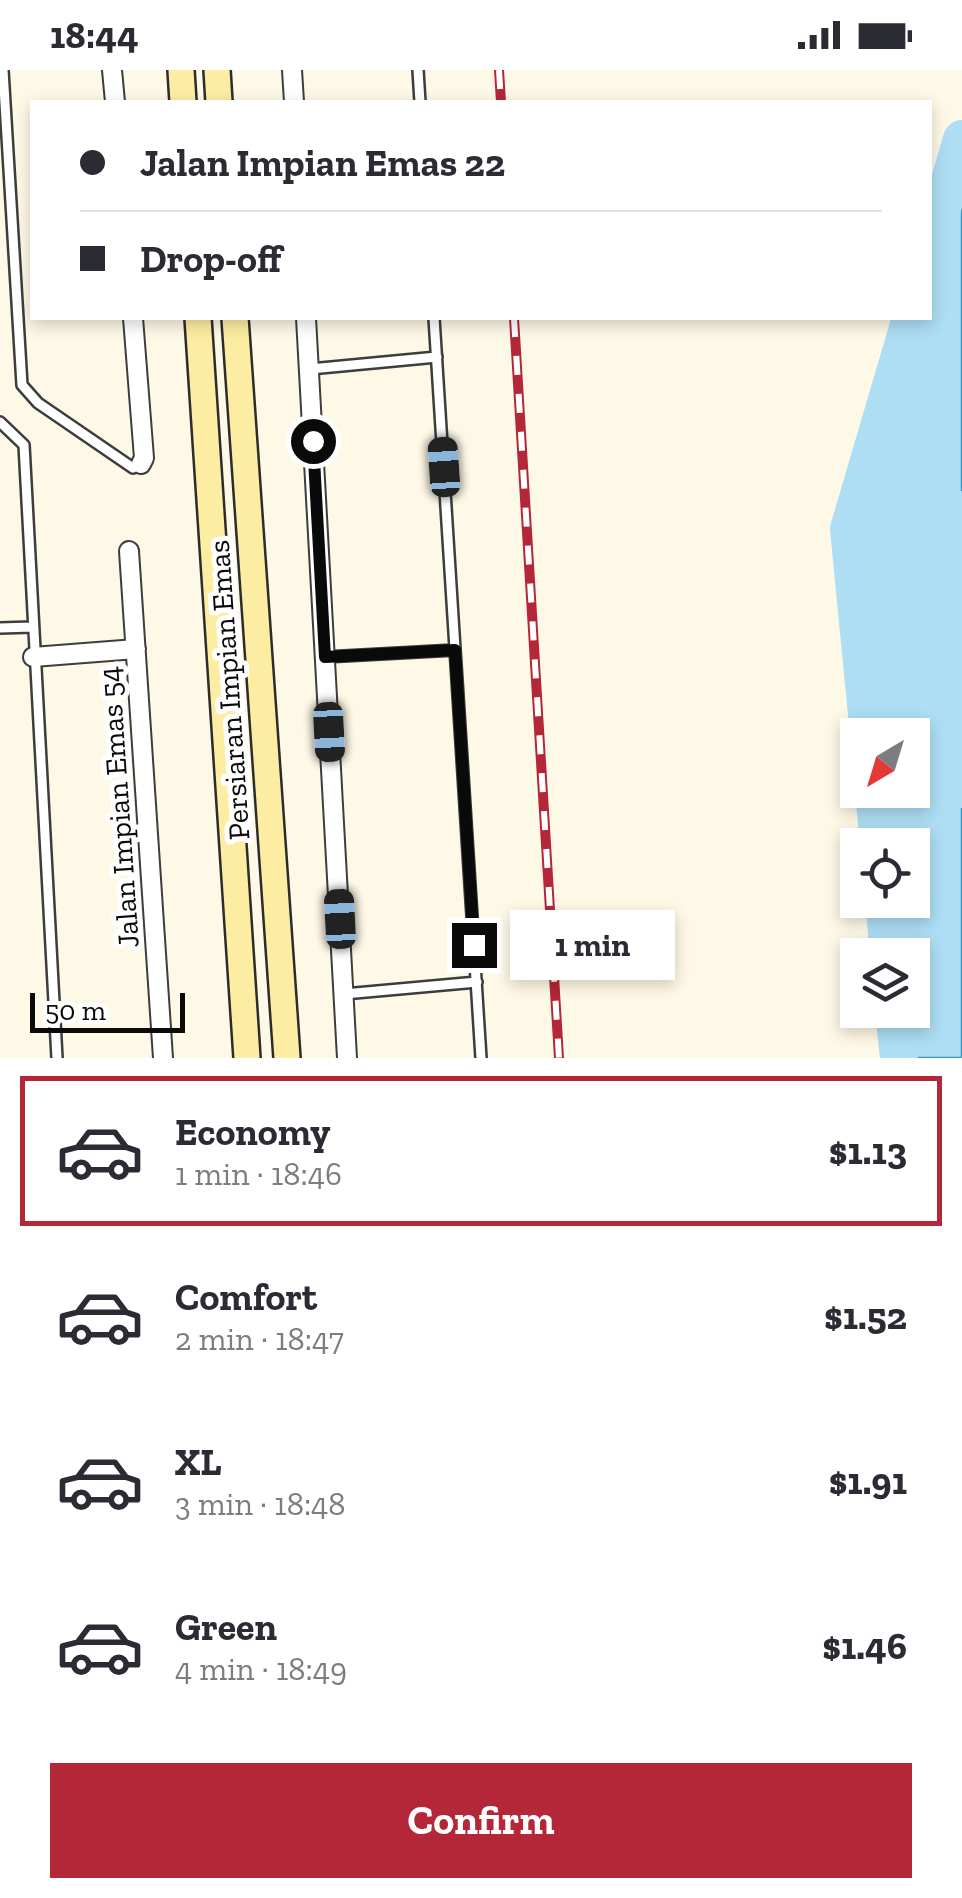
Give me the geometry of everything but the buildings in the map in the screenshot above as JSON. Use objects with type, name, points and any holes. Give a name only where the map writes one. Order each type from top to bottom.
[{"type":"main road","points":[[181,70],[183,100]]},
{"type":"main road","points":[[217,70],[219,100]]},
{"type":"main road","name":"Persiaran Impian Emas","points":[[198,320],[247,1058]]},
{"type":"main road","name":"Persiaran Impian Emas","points":[[235,320],[287,1058]]},
{"type":"street","points":[[112,70],[115,100]]},
{"type":"street","points":[[292,70],[294,100]]},
{"type":"street","points":[[133,320],[144,458],[141,464]]},
{"type":"street","points":[[306,320],[348,1058]]},
{"type":"street","name":"Jalan Impian Emas 54","points":[[129,552],[164,1058]]},
{"type":"street","points":[[33,657],[136,649]]},
{"type":"lane","points":[[4,70],[22,385],[38,403],[133,468],[141,464]]},
{"type":"lane","points":[[418,70],[420,100]]},
{"type":"lane","points":[[434,320],[482,1058]]},
{"type":"lane","points":[[309,369],[436,357]]},
{"type":"lane","points":[[0,422],[24,445],[57,1058]]},
{"type":"lane","points":[[0,628],[32,626]]},
{"type":"lane","points":[[325,657],[455,650]]},
{"type":"lane","points":[[344,994],[476,982]]},
{"type":"water","points":[[962,140],[962,510],[948,590],[962,789],[962,1058],[899,1058],[896,1028],[930,1028],[930,938],[887,938],[886,918],[930,918],[930,828],[877,828],[876,808],[930,808],[930,718],[867,718],[849,529],[910,320],[932,320],[932,243]]},
{"type":"waterway","points":[[932,243],[962,139]]},
{"type":"waterway","points":[[867,718],[849,529],[910,320]]},
{"type":"waterway","points":[[962,510],[948,590],[962,789]]},
{"type":"waterway","points":[[876,808],[877,828]]},
{"type":"waterway","points":[[886,918],[887,938]]},
{"type":"waterway","points":[[896,1028],[899,1058]]},
{"type":"railway","points":[[499,70],[501,100]]},
{"type":"railway","points":[[514,320],[559,1058]]},
{"type":"route","points":[[313,441],[325,657],[455,650],[474,945]]}]
